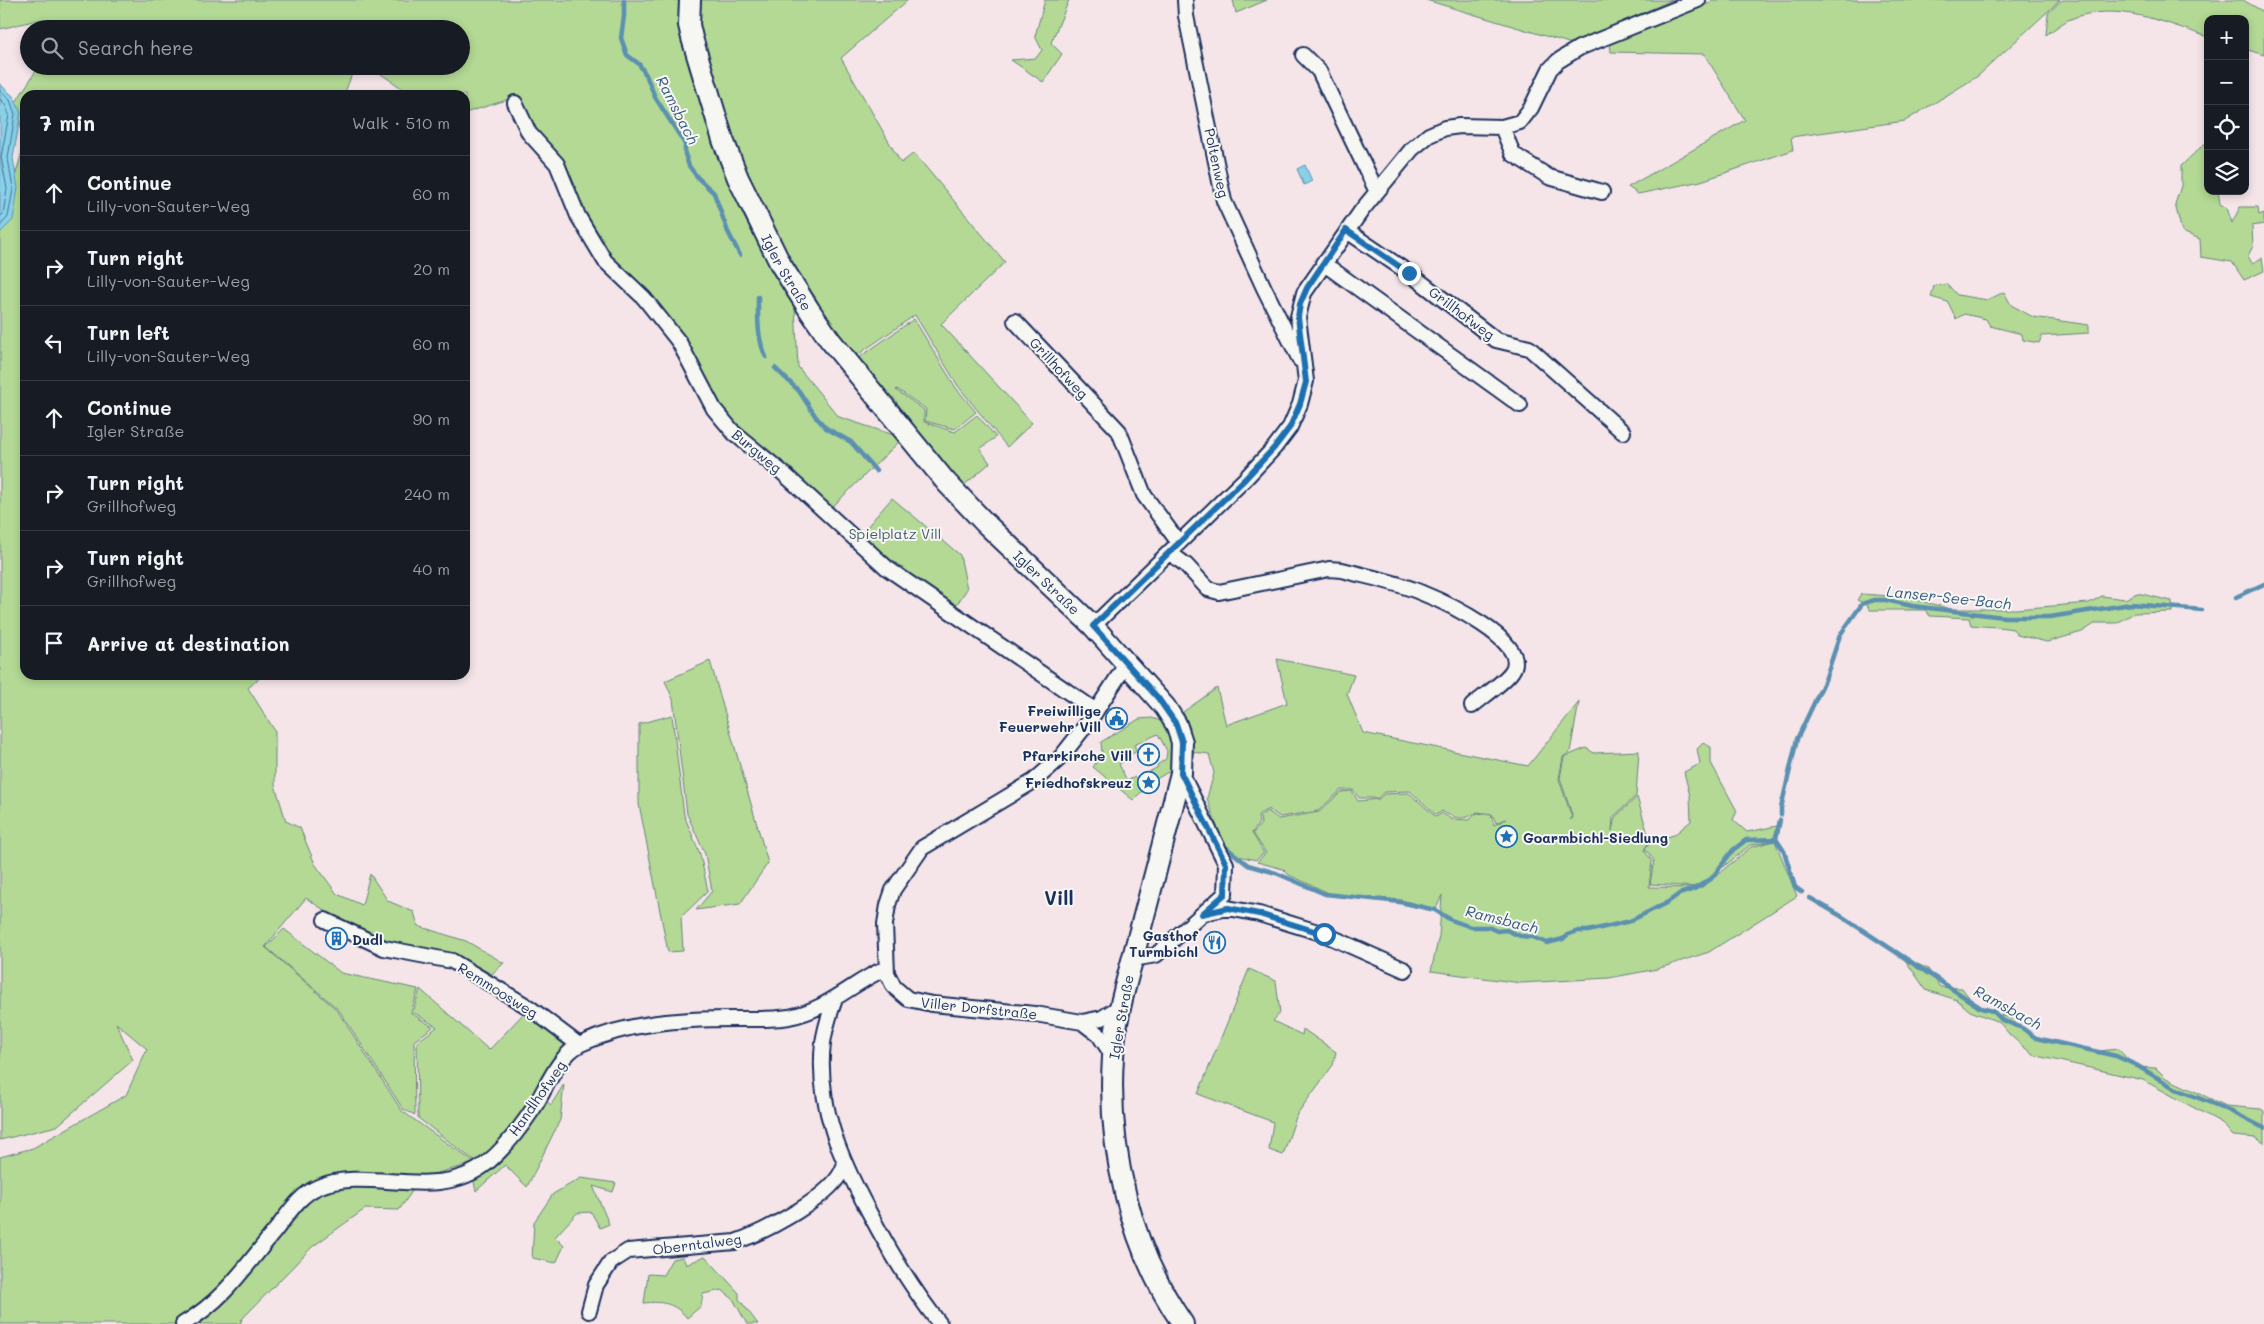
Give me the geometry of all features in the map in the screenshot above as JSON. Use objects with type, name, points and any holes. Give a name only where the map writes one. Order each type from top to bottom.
[{"type":"main road","name":"Igler Straße","points":[[690,0],[689,25],[692,38],[723,140],[760,226],[810,312],[830,340],[946,482],[994,532],[1093,626],[1165,707],[1176,724],[1182,742],[1181,773],[1121,1006],[1113,1056],[1114,1131],[1124,1186],[1136,1229],[1153,1272],[1183,1324]]},
{"type":"street","name":"Poltenweg","points":[[1185,0],[1186,16],[1224,201],[1264,288],[1305,370]]},
{"type":"street","points":[[1093,626],[1245,479],[1284,434],[1292,422],[1306,382],[1298,311],[1304,293],[1346,230],[1412,149],[1434,132],[1452,127],[1502,128],[1520,122],[1527,115],[1550,69],[1562,59],[1579,48],[1698,0]]},
{"type":"street","points":[[1303,55],[1319,71],[1377,192]]},
{"type":"street","name":"Burgweg","points":[[515,103],[529,133],[557,164],[578,216],[605,261],[644,298],[679,342],[714,409],[734,434],[783,473],[886,568],[1096,711]]},
{"type":"street","points":[[1502,128],[1513,154],[1549,177],[1602,192]]},
{"type":"street","name":"Grillhofweg","points":[[1346,230],[1409,273],[1496,340],[1528,348],[1623,432]]},
{"type":"street","points":[[1323,263],[1520,405]]},
{"type":"street","name":"Grillhofweg","points":[[1014,321],[1119,431],[1144,495],[1174,548],[1186,565],[1208,589],[1219,592],[1329,569],[1342,570],[1422,592],[1482,622],[1512,650],[1515,662],[1513,671],[1472,706]]},
{"type":"street","name":"Viller Dorfstraße","points":[[1121,1006],[1102,1018],[1082,1022],[1035,1014],[937,1005],[911,1000],[894,987],[886,968],[885,924],[888,905],[898,882],[922,848],[1034,781],[1061,757],[1096,711],[1127,663]]},
{"type":"street","points":[[1133,958],[1156,955],[1225,894],[1226,864],[1181,773]]},
{"type":"street","points":[[1202,914],[1228,908],[1259,914],[1324,934],[1405,970]]},
{"type":"street","name":"Remmoosweg","points":[[325,920],[384,948],[452,961],[530,1008],[579,1045]]},
{"type":"street","name":"Handlhofweg","points":[[182,1324],[210,1306],[224,1294],[296,1204],[316,1188],[345,1180],[405,1183],[437,1182],[470,1172],[486,1163],[524,1122],[562,1061],[579,1045],[626,1028],[661,1023],[786,1017],[813,1010],[836,999],[860,981],[886,968]]},
{"type":"street","points":[[836,999],[824,1036],[822,1062],[828,1118],[844,1166],[898,1266],[940,1324]]},
{"type":"street","points":[[1082,1022],[1099,1035],[1113,1056]]},
{"type":"street","name":"Oberntalweg","points":[[589,1311],[596,1285],[611,1262],[628,1251],[735,1242],[750,1237],[764,1231],[822,1193],[837,1181],[844,1166]]},
{"type":"green space","points":[[0,0],[683,0],[680,19],[689,68],[711,134],[745,219],[795,306],[798,367],[839,417],[903,438],[828,511],[742,437],[722,412],[698,370],[609,261],[510,99],[470,111],[470,90],[405,90],[382,75],[470,75],[470,20],[42,19],[20,20],[20,24],[0,29]]},
{"type":"green space","points":[[696,0],[908,0],[841,58],[901,163],[914,153],[1005,262],[941,324],[1032,423],[1007,447],[958,386],[915,315],[853,358],[787,261],[748,183],[723,118],[698,35]]},
{"type":"green space","points":[[1045,0],[1069,0],[1051,43],[1062,54],[1043,82],[1011,60],[1036,58],[1042,50],[1035,36]]},
{"type":"green space","points":[[1233,0],[1267,0],[1236,13]]},
{"type":"green space","points":[[1426,0],[1672,0],[1572,44]]},
{"type":"green space","points":[[1712,0],[2060,0],[1978,76],[1905,121],[1791,137],[1793,150],[1701,181],[1638,194],[1628,187],[1745,120],[1704,54],[1611,52],[1610,43],[1710,3]]},
{"type":"green space","points":[[2062,0],[2243,0],[2264,12],[2264,55],[2249,50],[2249,15],[2204,15],[2204,36],[2139,15],[2103,12],[2086,14],[2068,20],[2046,35],[2048,13]]},
{"type":"green space","points":[[33,75],[352,75],[346,90],[24,90]]},
{"type":"green space","points":[[20,96],[20,124],[16,102]]},
{"type":"green space","points":[[2204,144],[2204,195],[2219,195],[2220,204],[2227,208],[2232,223],[2240,207],[2258,207],[2259,215],[2264,213],[2264,224],[2252,226],[2253,246],[2248,256],[2252,263],[2262,258],[2264,271],[2244,280],[2232,262],[2201,257],[2200,239],[2182,232],[2175,204],[2181,186],[2181,166]]},
{"type":"green space","points":[[20,159],[20,680],[257,680],[248,688],[275,731],[275,785],[286,821],[300,828],[315,864],[337,894],[362,905],[370,874],[388,901],[414,912],[418,926],[466,941],[504,963],[492,974],[476,966],[369,940],[306,898],[265,947],[337,1010],[402,1111],[475,1163],[422,1177],[399,1210],[365,1209],[312,1247],[242,1319],[240,1324],[0,1324],[0,1157],[33,1148],[126,1095],[147,1049],[116,1023],[133,1060],[57,1126],[0,1140],[0,230]]},
{"type":"green space","points":[[1947,284],[1957,295],[1988,300],[2004,292],[2011,305],[2033,317],[2089,325],[2089,333],[2042,336],[2039,343],[2023,340],[2022,334],[1990,326],[1986,319],[1964,314],[1956,319],[1948,302],[1931,297],[1934,286]]},
{"type":"green space","points":[[914,319],[956,388],[976,412],[955,429],[925,421],[926,409],[896,390],[924,410],[924,422],[955,432],[977,415],[996,437],[980,449],[990,463],[962,487],[924,440],[893,397],[891,401],[857,359]]},
{"type":"green space","name":"Spielplatz Vill","points":[[892,498],[960,555],[967,589],[955,607],[859,536]]},
{"type":"green space","points":[[2137,593],[2172,601],[2172,612],[2134,613],[2117,623],[2096,623],[2082,632],[2047,642],[2017,635],[2013,629],[1971,625],[1969,618],[1930,616],[1925,610],[1870,610],[1867,605],[1857,600],[1861,594],[1906,597],[1951,609],[2016,609],[2089,603],[2102,596],[2125,599]]},
{"type":"green space","points":[[1277,659],[1354,675],[1347,694],[1363,733],[1528,766],[1579,702],[1570,752],[1563,757],[1559,779],[1572,818],[1570,820],[1573,818],[1560,778],[1564,757],[1586,748],[1594,753],[1639,751],[1636,796],[1613,817],[1612,831],[1615,817],[1637,797],[1650,841],[1644,850],[1652,861],[1649,887],[1701,888],[1751,847],[1775,841],[1797,896],[1709,952],[1657,969],[1609,978],[1521,983],[1431,971],[1439,936],[1442,895],[1436,909],[1401,900],[1331,894],[1289,875],[1283,869],[1257,862],[1266,853],[1253,833],[1261,824],[1260,816],[1267,811],[1279,819],[1319,812],[1341,792],[1352,791],[1358,801],[1379,799],[1384,794],[1409,793],[1436,817],[1442,813],[1451,819],[1469,820],[1477,813],[1491,815],[1494,825],[1506,819],[1496,823],[1492,814],[1477,812],[1464,818],[1451,816],[1442,811],[1436,815],[1410,791],[1384,792],[1378,798],[1359,798],[1353,790],[1341,790],[1318,811],[1280,817],[1268,809],[1258,815],[1259,823],[1252,833],[1264,853],[1256,860],[1226,853],[1207,798],[1214,773],[1209,754],[1193,752],[1190,728],[1183,712],[1217,688],[1226,725],[1287,703]]},
{"type":"green space","points":[[710,661],[768,863],[740,904],[696,910],[712,891],[705,854],[687,814],[673,699],[665,681]]},
{"type":"green space","points":[[672,715],[684,815],[700,854],[708,891],[681,917],[683,951],[668,952],[639,804],[639,724]]},
{"type":"green space","points":[[1152,718],[1166,723],[1172,737],[1173,769],[1153,781],[1133,800],[1093,767],[1102,754],[1101,742],[1139,719]],"holes":[[[1158,734],[1167,751],[1166,759],[1157,765],[1158,767],[1136,779],[1135,777],[1127,781],[1119,764],[1124,761],[1123,759],[1137,751],[1134,745]]]},
{"type":"green space","points":[[1703,743],[1711,747],[1711,763],[1737,811],[1733,820],[1747,832],[1777,826],[1773,841],[1750,845],[1699,887],[1650,884],[1654,860],[1645,849],[1649,842],[1674,835],[1691,821],[1690,796],[1684,772],[1700,764],[1697,749]]},
{"type":"green space","points":[[284,929],[341,973],[418,989],[411,1013],[433,1027],[414,1041],[415,1115],[403,1109],[339,1010],[266,947]]},
{"type":"green space","points":[[1903,957],[1928,969],[1940,987],[1962,988],[1977,1008],[2010,1018],[2029,1035],[2099,1051],[2118,1049],[2135,1067],[2156,1068],[2166,1078],[2226,1106],[2261,1109],[2264,1111],[2264,1143],[2256,1138],[2233,1136],[2222,1123],[2143,1080],[2033,1055],[2010,1035],[1999,1022],[1970,1011],[1957,1000],[1926,990]]},
{"type":"green space","points":[[1249,969],[1276,981],[1280,1013],[1273,1021],[1302,1035],[1303,1029],[1336,1052],[1333,1065],[1297,1114],[1283,1155],[1269,1150],[1273,1122],[1198,1094]]},
{"type":"green space","points":[[420,989],[489,1050],[524,1013],[567,1044],[538,1092],[488,1155],[476,1162],[418,1118],[417,1042],[437,1027],[413,1012]]},
{"type":"green space","points":[[564,1084],[560,1120],[527,1187],[505,1165],[476,1191],[473,1177],[538,1094],[551,1105]]},
{"type":"green space","points":[[581,1178],[616,1183],[613,1192],[593,1186],[609,1224],[600,1228],[591,1212],[577,1213],[555,1237],[564,1246],[556,1263],[532,1258],[534,1222],[553,1194]]},
{"type":"green space","points":[[705,1256],[739,1293],[739,1299],[758,1324],[747,1324],[733,1299],[722,1290],[703,1294],[701,1306],[687,1318],[678,1309],[668,1304],[657,1302],[644,1303],[648,1274],[663,1275],[672,1259],[683,1257],[686,1265]]},
{"type":"water","points":[[0,84],[14,97],[20,111],[20,119],[13,158],[18,188],[13,220],[0,233]]},
{"type":"water","points":[[1305,165],[1312,181],[1304,185],[1297,169]]},
{"type":"waterway","name":"Ramsbach","points":[[624,0],[621,38],[627,55],[639,64],[655,97],[685,144],[685,154],[689,166],[698,178],[714,193],[728,232],[740,255]]},
{"type":"waterway","name":"Ramsbach","points":[[758,297],[758,320],[766,357]]},
{"type":"waterway","name":"Ramsbach","points":[[775,368],[799,391],[816,417],[826,428],[851,442],[876,471]]},
{"type":"waterway","name":"Lanser-See-Bach","points":[[2236,597],[2264,584]]},
{"type":"waterway","name":"Lanser-See-Bach","points":[[1781,815],[1797,739],[1825,680],[1840,635],[1862,604],[1874,600],[1886,600],[1912,606],[2004,617],[2050,617],[2131,604],[2202,610]]},
{"type":"waterway","name":"Lanser-See-Bach","points":[[1776,839],[1780,820]]},
{"type":"waterway","name":"Ramsbach","points":[[1223,845],[1248,865],[1276,873],[1325,894],[1400,902],[1435,910],[1451,920],[1471,927],[1488,927],[1497,931],[1506,930],[1547,943],[1563,939],[1567,935],[1578,931],[1588,931],[1630,921],[1668,902],[1679,894],[1694,889],[1711,879],[1733,850],[1746,840],[1776,839],[1784,851],[1795,887],[1802,892]]},
{"type":"waterway","name":"Ramsbach","points":[[1810,898],[1841,916],[1981,1008],[1993,1011],[2002,1020],[2022,1028],[2036,1038],[2116,1056],[2136,1065],[2176,1089],[2226,1109],[2264,1128]]},
{"type":"place","name":"Freiwillige Feuerwehr Vill","points":[[1117,718]]},
{"type":"place","name":"Pfarrkirche Vill","points":[[1148,755]]},
{"type":"place","name":"Friedhofskreuz","points":[[1148,782]]},
{"type":"place","name":"Goarmbichl-Siedlung","points":[[1507,837]]},
{"type":"place","name":"Dudl","points":[[336,939]]},
{"type":"place","name":"Gasthof Turmbichl","points":[[1214,943]]},
{"type":"district","name":"Vill","points":[[1059,897]]},
{"type":"route","points":[[1324,934],[1259,914],[1228,908],[1202,914],[1225,894],[1226,864],[1181,773],[1183,752],[1180,733],[1172,716],[1165,707],[1093,626],[1245,479],[1274,448],[1290,427],[1300,404],[1306,382],[1298,311],[1304,293],[1346,230],[1409,273]]}]
